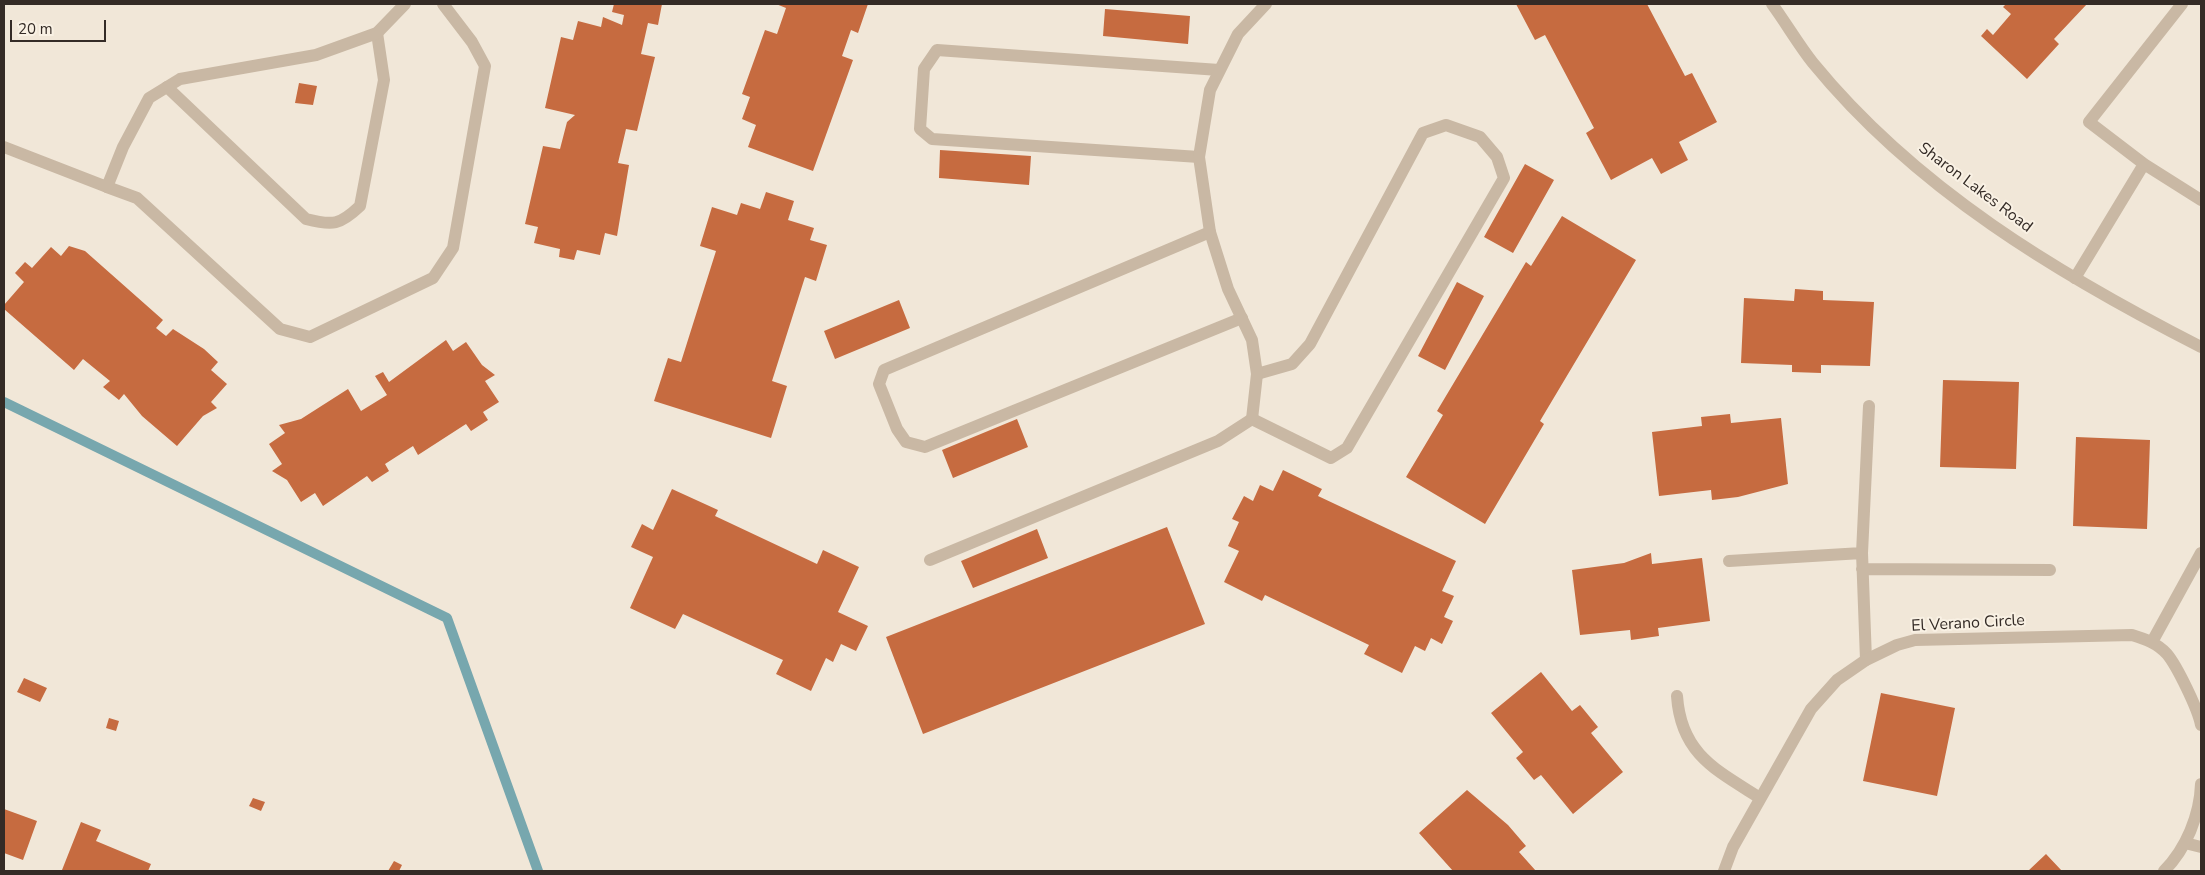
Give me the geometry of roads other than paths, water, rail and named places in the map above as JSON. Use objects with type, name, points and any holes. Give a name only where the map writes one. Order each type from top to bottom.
[{"type":"street","points":[[108,187],[123,147],[149,98],[167,86],[180,79],[316,55],[377,33],[405,4]]},
{"type":"street","points":[[4,147],[137,198],[280,329],[310,337],[433,278],[454,248],[485,66],[472,42],[443,4]]},
{"type":"street","points":[[1252,419],[1257,374],[1252,340],[1228,289],[1210,232],[1199,157],[1210,90],[1238,34],[1266,4]]},
{"type":"street","name":"Sharon Lakes Road","points":[[1772,4],[1813,62],[1867,121],[1926,176],[1988,222],[2075,278],[2201,348]]},
{"type":"street","points":[[2182,4],[2089,122],[2144,164],[2201,200]]},
{"type":"street","points":[[167,86],[306,219],[328,225],[346,219],[360,206],[384,80],[377,33]]},
{"type":"street","points":[[1199,157],[932,139],[920,129],[924,69],[937,50],[1220,70]]},
{"type":"street","points":[[1252,419],[1331,458],[1347,448],[1504,178],[1497,157],[1480,137],[1446,125],[1423,133],[1310,344],[1292,364],[1257,374]]},
{"type":"street","points":[[2075,278],[2144,164]]},
{"type":"street","points":[[1210,232],[884,370],[879,384],[896,429],[906,442],[925,447],[1242,318]]},
{"type":"street","points":[[1866,660],[1862,553],[1869,406]]},
{"type":"street","points":[[930,560],[1218,441],[1252,419]]},
{"type":"street","points":[[1729,561],[1862,553]]},
{"type":"street","points":[[2152,642],[2201,553]]},
{"type":"street","points":[[1862,569],[2050,570]]},
{"type":"street","name":"El Verano Circle","points":[[1724,871],[1732,846],[1811,709],[1837,680],[1866,660],[1897,645],[1915,640],[2132,635],[2152,642],[2167,654],[2187,689],[2201,724]]},
{"type":"street","points":[[1677,696],[1681,722],[1700,757],[1760,798]]},
{"type":"street","points":[[2164,871],[2185,843],[2191,828],[2201,784]]},
{"type":"street","points":[[2185,843],[2201,847]]},
{"type":"waterway","points":[[4,402],[447,618],[538,871]]}]
